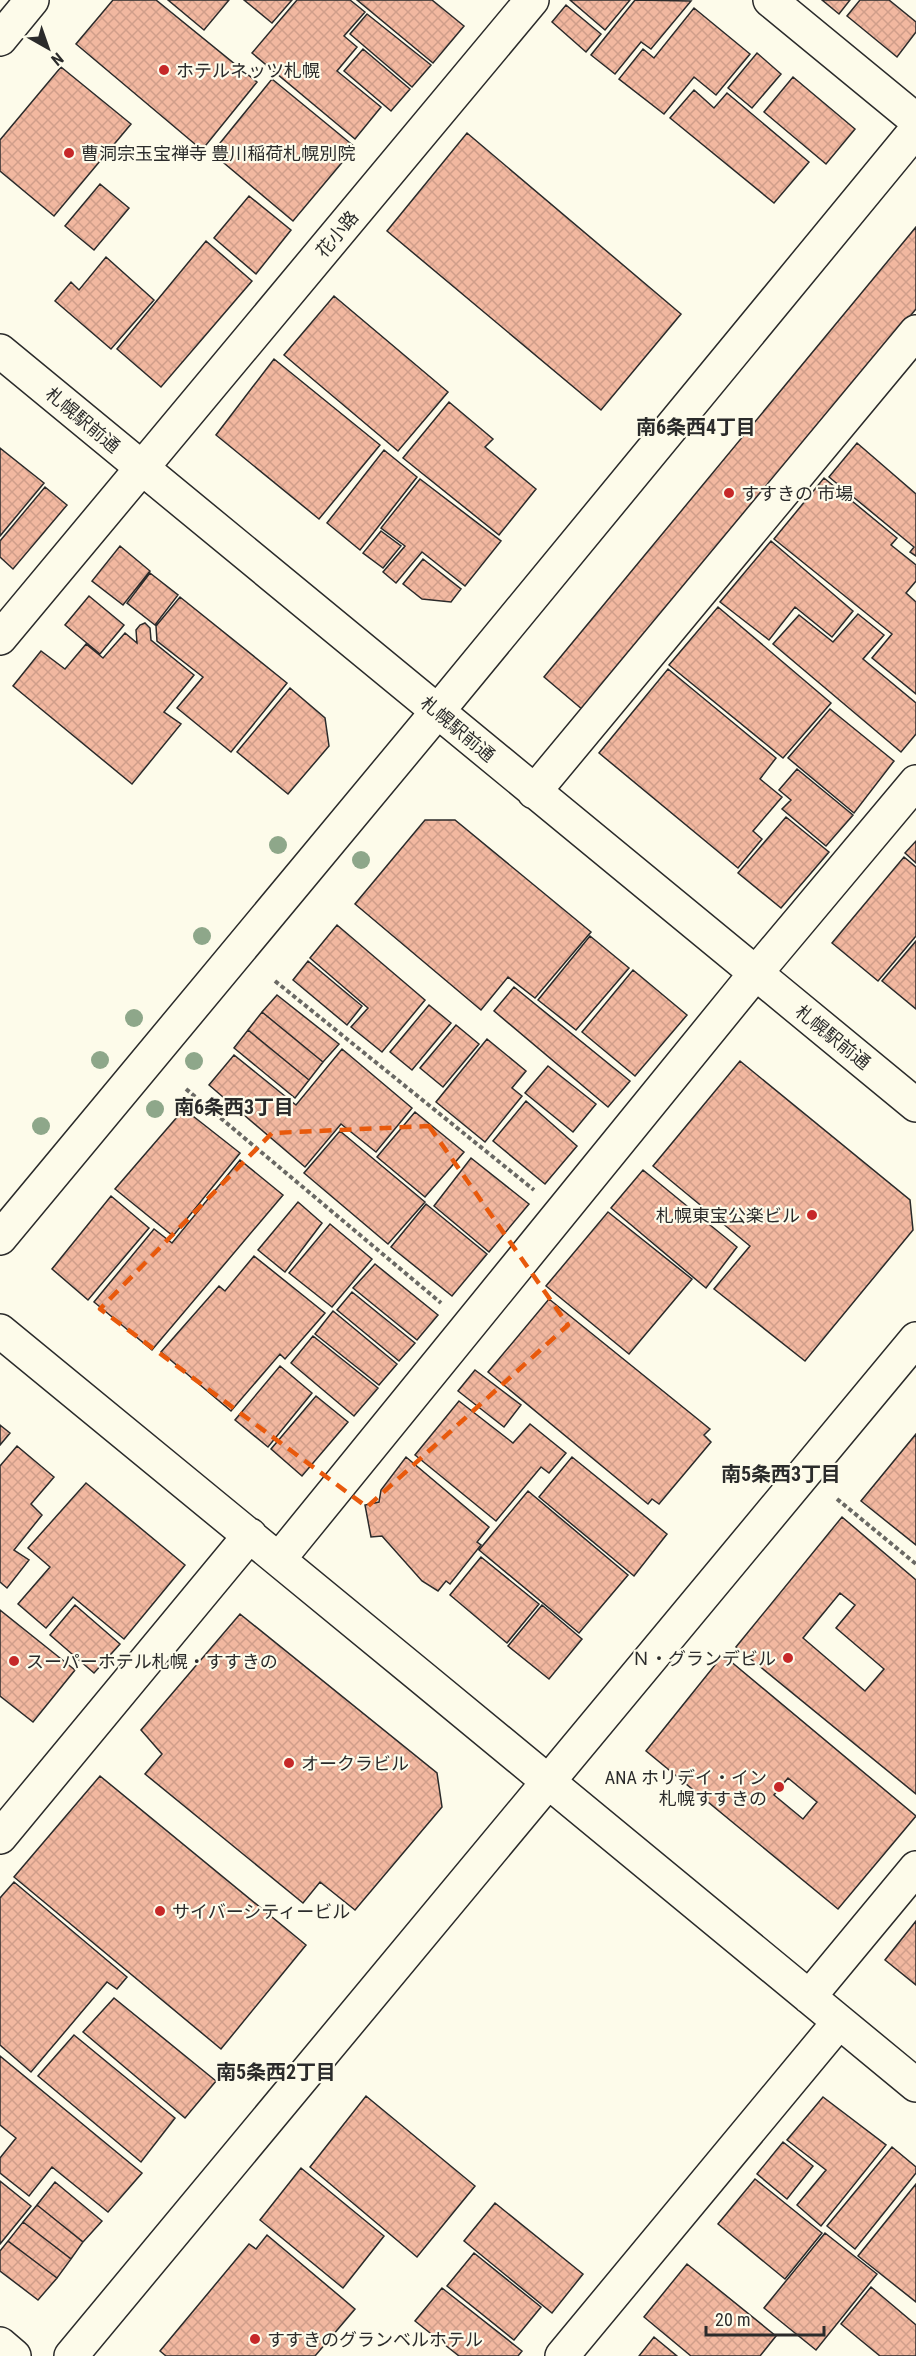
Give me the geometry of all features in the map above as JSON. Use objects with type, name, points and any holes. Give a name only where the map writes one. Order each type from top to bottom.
[{"type":"street","points":[[0,39],[32,0]]},
{"type":"street","name":"花小路","points":[[0,638],[532,0]]},
{"type":"street","points":[[770,0],[916,120]]},
{"type":"street","points":[[0,1238],[916,130]]},
{"type":"street","points":[[534,792],[916,332]]},
{"type":"street","name":"札幌駅前通","points":[[0,351],[916,1105]]},
{"type":"street","points":[[279,1559],[755,974],[916,782]]},
{"type":"street","points":[[0,1331],[916,2085]]},
{"type":"street","points":[[71,2356],[916,1339]]},
{"type":"street","points":[[0,1837],[250,1535]]},
{"type":"street","points":[[809,1997],[916,1868]]},
{"type":"street","points":[[562,2356],[839,2022]]},
{"type":"street","points":[[0,2344],[14,2356]]},
{"type":"path","points":[[275,981],[535,1190]]},
{"type":"path","points":[[186,1089],[442,1303]]},
{"type":"path","points":[[837,1499],[916,1564]]},
{"type":"highlighted area","points":[[429,1126],[568,1325],[367,1507],[100,1309],[272,1133]]},
{"type":"building","points":[[113,0],[156,0],[257,82],[202,150],[76,44]]},
{"type":"building","points":[[168,0],[229,0],[204,30]]},
{"type":"building","points":[[244,0],[292,0],[272,23]]},
{"type":"building","points":[[297,0],[350,0],[365,12],[344,36],[357,47],[337,71],[381,107],[355,139],[252,53]]},
{"type":"building","points":[[357,0],[432,0],[464,26],[433,63]]},
{"type":"building","points":[[570,0],[630,0],[605,30]]},
{"type":"building","points":[[635,0],[691,1],[651,49],[641,42],[615,74],[591,55]]},
{"type":"building","points":[[822,0],[850,0],[839,14]]},
{"type":"building","points":[[860,0],[889,0],[916,22],[916,32],[897,57],[847,16]]},
{"type":"building","points":[[566,5],[601,34],[586,52],[552,22]]},
{"type":"building","points":[[694,8],[750,54],[716,95],[694,77],[664,114],[619,79],[643,49],[654,58]]},
{"type":"building","points":[[367,14],[431,65],[412,87],[350,34]]},
{"type":"building","points":[[363,49],[410,89],[391,111],[344,71]]},
{"type":"building","points":[[757,53],[781,74],[752,108],[728,88]]},
{"type":"building","points":[[61,67],[131,124],[54,216],[0,171],[0,140]]},
{"type":"building","points":[[793,77],[855,129],[826,164],[764,112]]},
{"type":"building","points":[[272,79],[355,147],[293,221],[212,153]]},
{"type":"building","points":[[694,90],[714,108],[727,93],[809,162],[774,203],[670,118]]},
{"type":"building","points":[[467,133],[681,314],[601,410],[387,231]]},
{"type":"building","points":[[100,184],[129,208],[94,250],[65,226]]},
{"type":"building","points":[[249,196],[291,230],[256,274],[214,238]]},
{"type":"building","name":"すすきの 市場","points":[[916,227],[916,309],[583,710],[544,677]]},
{"type":"building","points":[[206,241],[252,281],[161,387],[117,349]]},
{"type":"building","points":[[106,257],[154,300],[111,349],[55,301],[71,282],[79,290]]},
{"type":"building","points":[[334,296],[448,392],[398,451],[284,355]]},
{"type":"building","points":[[274,359],[380,445],[319,519],[216,435]]},
{"type":"building","points":[[449,402],[493,439],[485,447],[536,489],[499,535],[403,458]]},
{"type":"building","points":[[857,443],[916,494],[916,556],[910,552],[914,547],[829,477]]},
{"type":"building","points":[[0,448],[44,483],[0,536]]},
{"type":"building","points":[[384,450],[417,477],[360,550],[327,523]]},
{"type":"building","points":[[824,478],[897,538],[891,545],[916,565],[916,581],[906,593],[916,602],[916,694],[872,658],[892,634],[774,539]]},
{"type":"building","points":[[420,479],[501,541],[465,586],[422,552],[396,583],[383,572],[405,546],[381,528]]},
{"type":"building","points":[[45,487],[67,505],[13,569],[0,557],[0,541]]},
{"type":"building","points":[[381,531],[401,546],[383,568],[363,553]]},
{"type":"building","points":[[771,541],[853,611],[832,637],[795,607],[769,640],[720,602]]},
{"type":"building","points":[[120,546],[150,571],[123,605],[92,581]]},
{"type":"building","points":[[423,559],[461,589],[451,602],[422,599],[403,584]]},
{"type":"building","points":[[150,573],[178,595],[155,625],[127,603]]},
{"type":"building","points":[[89,596],[124,625],[100,654],[65,625]]},
{"type":"building","points":[[180,597],[287,683],[231,752],[177,708],[203,677],[157,641],[156,626]]},
{"type":"building","points":[[718,607],[831,703],[783,758],[669,665]]},
{"type":"building","points":[[858,614],[884,635],[863,659],[916,703],[916,734],[901,752],[773,644],[799,615],[833,642]]},
{"type":"building","points":[[145,623],[150,628],[151,640],[194,675],[164,712],[181,724],[132,784],[13,686],[41,651],[65,669],[86,644],[103,658],[125,633],[137,643],[136,630]]},
{"type":"building","points":[[668,669],[776,758],[760,779],[782,797],[753,831],[762,839],[738,868],[599,753]]},
{"type":"building","points":[[290,688],[325,718],[329,746],[288,794],[237,752]]},
{"type":"building","points":[[830,709],[894,761],[854,813],[788,758]]},
{"type":"building","points":[[797,769],[853,815],[826,846],[782,809],[791,800],[779,790]]},
{"type":"building","points":[[786,817],[829,852],[781,908],[738,873]]},
{"type":"building","points":[[425,820],[455,820],[591,932],[535,998],[508,977],[481,1010],[355,904]]},
{"type":"building","points":[[916,841],[916,863],[905,853]]},
{"type":"building","points":[[904,857],[916,867],[916,936],[878,981],[832,943]]},
{"type":"building","points":[[337,925],[425,1000],[382,1052],[351,1027],[368,1008],[310,958]]},
{"type":"building","points":[[590,936],[629,968],[576,1030],[538,1000]]},
{"type":"building","points":[[916,941],[916,1009],[882,981]]},
{"type":"building","points":[[308,961],[362,1006],[347,1025],[293,980]]},
{"type":"building","points":[[633,970],[687,1015],[635,1076],[582,1032]]},
{"type":"building","points":[[514,987],[630,1081],[608,1107],[494,1011]]},
{"type":"building","points":[[277,995],[339,1044],[323,1062],[262,1012]]},
{"type":"building","points":[[429,1005],[451,1023],[412,1070],[390,1052]]},
{"type":"building","points":[[262,1012],[323,1062],[309,1080],[248,1030]]},
{"type":"building","points":[[456,1025],[479,1044],[443,1087],[420,1068]]},
{"type":"building","points":[[248,1030],[309,1080],[295,1098],[234,1048]]},
{"type":"building","points":[[487,1039],[526,1071],[512,1088],[522,1096],[485,1142],[436,1102]]},
{"type":"building","points":[[342,1049],[412,1108],[376,1152],[341,1124],[305,1167],[209,1085],[234,1055],[296,1105]]},
{"type":"building","name":"札幌東宝公楽ビル","points":[[740,1061],[910,1200],[913,1230],[805,1361],[714,1289],[750,1246],[653,1166]]},
{"type":"building","points":[[548,1066],[596,1104],[573,1132],[525,1093]]},
{"type":"building","points":[[526,1101],[577,1146],[545,1184],[493,1141]]},
{"type":"building","points":[[184,1109],[240,1153],[173,1236],[115,1189]]},
{"type":"building","points":[[415,1112],[464,1152],[425,1197],[377,1157]]},
{"type":"building","points":[[340,1131],[425,1202],[388,1244],[304,1173]]},
{"type":"building","points":[[471,1158],[529,1204],[489,1252],[434,1206]]},
{"type":"building","points":[[240,1160],[283,1195],[152,1350],[94,1302],[154,1229],[172,1243]]},
{"type":"building","points":[[643,1170],[737,1247],[706,1288],[611,1208]]},
{"type":"building","points":[[111,1196],[149,1228],[88,1300],[52,1269]]},
{"type":"building","points":[[298,1202],[322,1223],[285,1272],[258,1250]]},
{"type":"building","points":[[426,1204],[487,1254],[452,1296],[391,1247]]},
{"type":"building","points":[[608,1212],[692,1279],[629,1354],[546,1286]]},
{"type":"building","points":[[330,1224],[372,1259],[332,1307],[289,1273]]},
{"type":"building","points":[[254,1256],[325,1313],[285,1359],[280,1354],[231,1411],[161,1352],[219,1286],[225,1291]]},
{"type":"building","points":[[375,1264],[438,1315],[417,1340],[353,1288]]},
{"type":"building","points":[[352,1292],[415,1343],[399,1361],[337,1310]]},
{"type":"building","points":[[549,1299],[710,1429],[704,1435],[711,1442],[659,1504],[652,1499],[648,1504],[488,1372]]},
{"type":"building","points":[[333,1311],[397,1364],[379,1385],[315,1334]]},
{"type":"building","points":[[313,1336],[378,1388],[354,1416],[291,1363]]},
{"type":"building","points":[[280,1366],[312,1393],[268,1447],[235,1420]]},
{"type":"building","points":[[475,1370],[521,1405],[504,1427],[458,1391]]},
{"type":"building","points":[[316,1396],[348,1422],[302,1476],[271,1449]]},
{"type":"building","points":[[459,1401],[513,1443],[530,1424],[566,1453],[549,1473],[541,1467],[496,1521],[415,1455]]},
{"type":"building","points":[[0,1425],[10,1433],[0,1445]]},
{"type":"building","points":[[916,1434],[916,1545],[861,1501]]},
{"type":"building","points":[[17,1446],[54,1477],[31,1504],[42,1515],[14,1550],[29,1560],[7,1588],[0,1582],[0,1466]]},
{"type":"building","points":[[406,1457],[489,1527],[477,1542],[481,1545],[450,1584],[446,1581],[438,1591],[422,1581],[382,1536],[371,1537],[365,1505],[379,1502],[381,1490]]},
{"type":"building","points":[[572,1457],[667,1534],[634,1576],[539,1497]]},
{"type":"building","points":[[86,1483],[185,1565],[124,1639],[73,1597],[46,1628],[18,1604],[50,1567],[28,1548]]},
{"type":"building","points":[[528,1491],[628,1575],[579,1633],[479,1550]]},
{"type":"building","name":"Ｎ・グランデビル","points":[[842,1517],[916,1580],[916,1794],[736,1647]],"holes":[[[840,1593],[855,1605],[836,1628],[884,1669],[865,1691],[803,1638]]]},
{"type":"building","points":[[481,1557],[539,1604],[507,1643],[450,1595]]},
{"type":"building","points":[[75,1605],[120,1644],[94,1673],[50,1635]]},
{"type":"building","points":[[542,1605],[582,1639],[549,1679],[508,1646]]},
{"type":"building","points":[[0,1610],[75,1670],[33,1722],[0,1696]]},
{"type":"building","name":"オークラビル","points":[[240,1614],[437,1773],[442,1807],[355,1910],[320,1882],[303,1903],[145,1774],[162,1754],[141,1730]]},
{"type":"building","points":[[723,1655],[916,1816],[838,1909],[646,1751]],"holes":[[[788,1778],[817,1802],[803,1819],[774,1795]]]},
{"type":"building","name":"サイバーシティービル","points":[[100,1776],[306,1945],[221,2049],[14,1877]]},
{"type":"building","points":[[14,1882],[127,1977],[117,1989],[107,1982],[31,2072],[0,2045],[0,1898]]},
{"type":"building","points":[[916,1921],[916,1985],[885,1960]]},
{"type":"building","points":[[114,1998],[216,2081],[185,2118],[83,2032]]},
{"type":"building","points":[[74,2035],[175,2118],[141,2162],[38,2076]]},
{"type":"building","points":[[0,2056],[142,2173],[108,2212],[52,2167],[29,2196],[0,2173],[0,2158],[16,2138],[0,2125]]},
{"type":"building","points":[[366,2096],[475,2186],[417,2257],[310,2167]]},
{"type":"building","points":[[823,2097],[886,2145],[821,2226],[797,2205],[826,2170],[787,2140]]},
{"type":"building","points":[[783,2142],[813,2166],[787,2199],[757,2174]]},
{"type":"building","points":[[892,2147],[916,2167],[916,2173],[855,2249],[827,2226]]},
{"type":"building","points":[[301,2168],[384,2236],[343,2288],[260,2220]]},
{"type":"building","points":[[755,2179],[822,2233],[785,2279],[718,2224]]},
{"type":"building","points":[[0,2181],[31,2206],[0,2244]]},
{"type":"building","points":[[55,2182],[102,2221],[83,2242],[37,2205]]},
{"type":"building","points":[[916,2184],[916,2302],[858,2256]]},
{"type":"building","points":[[495,2203],[583,2274],[552,2313],[464,2241]]},
{"type":"building","points":[[37,2205],[83,2242],[71,2259],[23,2222]]},
{"type":"building","points":[[23,2222],[71,2259],[57,2278],[8,2241]]},
{"type":"building","points":[[825,2233],[877,2274],[816,2350],[764,2308]]},
{"type":"building","points":[[267,2235],[355,2309],[315,2356],[166,2356],[160,2351],[249,2244],[256,2249]]},
{"type":"building","points":[[8,2241],[57,2278],[38,2300],[0,2271],[0,2251]]},
{"type":"building","points":[[474,2253],[541,2307],[514,2340],[447,2286]]},
{"type":"building","points":[[687,2264],[776,2336],[760,2356],[691,2356],[644,2317]]},
{"type":"building","points":[[871,2287],[916,2325],[916,2356],[880,2356],[841,2324]]},
{"type":"building","points":[[442,2288],[522,2351],[518,2356],[459,2356],[415,2321]]},
{"type":"building","points":[[654,2337],[677,2356],[639,2356]]},
{"type":"place","name":"ホテルネッツ札幌","points":[[164,70]]},
{"type":"place","name":"曹洞宗玉宝禅寺 豊川稲荷札幌別院","points":[[69,153]]},
{"type":"place","name":"すすきの 市場","points":[[729,493]]},
{"type":"place","name":"札幌東宝公楽ビル","points":[[812,1215]]},
{"type":"place","name":"Ｎ・グランデビル","points":[[788,1658]]},
{"type":"place","name":"スーパーホテル札幌・すすきの","points":[[14,1661]]},
{"type":"place","name":"オークラビル","points":[[289,1763]]},
{"type":"place","name":"ANA ホリデイ・イン 札幌すすきの","points":[[779,1787]]},
{"type":"place","name":"サイバーシティービル","points":[[160,1911]]},
{"type":"place","name":"すすきのグランベルホテル","points":[[255,2339]]},
{"type":"district","name":"南6条西4丁目","points":[[696,427]]},
{"type":"district","name":"南6条西3丁目","points":[[234,1107]]},
{"type":"district","name":"南5条西3丁目","points":[[781,1474]]},
{"type":"district","name":"南5条西2丁目","points":[[276,2072]]}]
